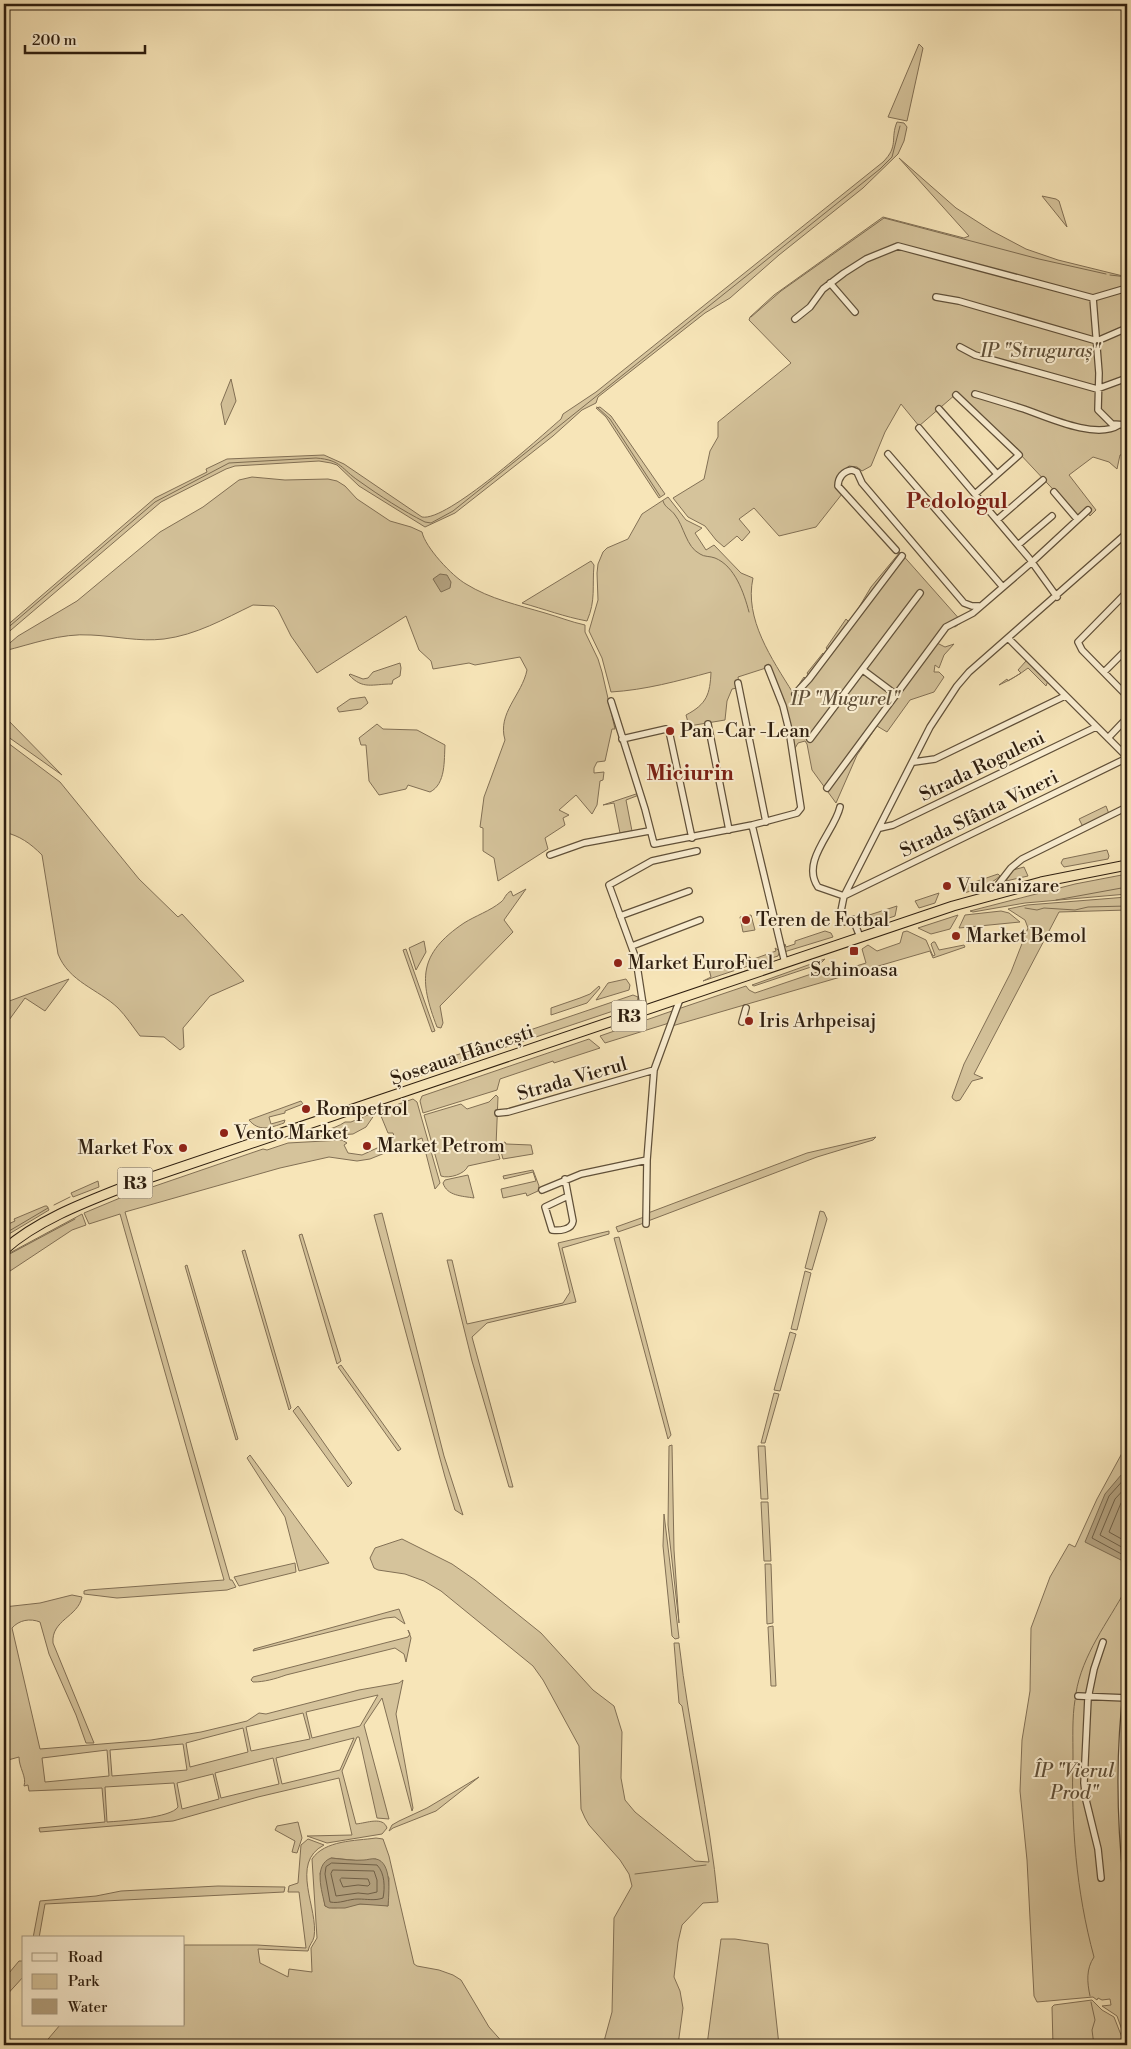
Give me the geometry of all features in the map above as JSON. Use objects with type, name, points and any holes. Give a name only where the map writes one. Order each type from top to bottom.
[{"type":"highway","name":"Șoseaua Hâncești","points":[[4,1244],[14,1241],[76,1207],[134,1183],[860,937],[990,895],[1046,881],[1127,865]]},
{"type":"highway","name":"Șoseaua Hâncești","points":[[4,1250],[14,1241]]},
{"type":"street","points":[[795,318],[810,307],[823,289],[830,283],[866,259],[898,246],[1092,298],[1127,288]]},
{"type":"street","points":[[830,283],[855,312]]},
{"type":"street","points":[[936,297],[959,301],[1097,341],[1127,328]]},
{"type":"street","points":[[1092,298],[1097,341],[1098,407],[1100,414],[1112,424],[1127,425]]},
{"type":"street","points":[[960,347],[975,355],[1099,389],[1127,378]]},
{"type":"street","points":[[975,394],[1080,428],[1095,430],[1119,425]]},
{"type":"street","points":[[956,395],[1019,455],[975,494]]},
{"type":"street","points":[[939,409],[997,474]]},
{"type":"street","points":[[919,428],[1032,562],[1056,597]]},
{"type":"street","points":[[888,454],[1002,586]]},
{"type":"street","points":[[896,550],[837,484],[841,475],[848,470],[856,472],[862,484],[964,603],[969,606],[979,606]]},
{"type":"street","points":[[997,520],[1043,480]]},
{"type":"street","points":[[1054,492],[1077,519]]},
{"type":"street","points":[[827,788],[946,627],[966,618],[1032,562],[1088,510]]},
{"type":"street","points":[[1018,545],[1052,516]]},
{"type":"street","points":[[860,937],[853,919],[844,922],[840,911],[844,896],[914,762],[930,727],[957,686],[969,672],[1009,639],[1127,533]]},
{"type":"street","points":[[795,694],[809,680],[902,556]]},
{"type":"street","points":[[1127,592],[1078,642],[1079,646],[1127,696]]},
{"type":"street","points":[[810,739],[920,593]]},
{"type":"street","points":[[1009,639],[1127,757]]},
{"type":"street","points":[[1104,672],[1127,648]]},
{"type":"street","points":[[611,701],[643,802],[654,844],[692,838],[766,822],[797,813],[800,810],[802,805],[789,730],[783,706],[768,668]]},
{"type":"street","points":[[863,670],[895,694]]},
{"type":"street","points":[[738,683],[766,822]]},
{"type":"street","points":[[914,762],[935,759],[1065,696]]},
{"type":"street","points":[[1108,738],[1127,718]]},
{"type":"street","points":[[708,724],[729,830]]},
{"type":"street","name":"Strada Roguleni","points":[[880,828],[893,825],[1096,727]]},
{"type":"street","points":[[622,739],[668,730],[692,838]]},
{"type":"street","name":"Strada Sfânta Vineri","points":[[844,896],[1127,757]]},
{"type":"street","points":[[840,807],[838,816],[818,851],[814,869],[814,880],[818,887],[844,896]]},
{"type":"street","points":[[990,895],[1011,868],[1022,859],[1127,807]]},
{"type":"street","points":[[752,825],[785,963]]},
{"type":"street","points":[[550,855],[584,843],[650,831]]},
{"type":"street","points":[[644,1011],[638,969],[632,946],[609,885],[646,863],[696,851]]},
{"type":"street","points":[[620,916],[689,891]]},
{"type":"street","points":[[632,946],[700,920]]},
{"type":"street","name":"Strada Vierul","points":[[646,1224],[647,1160],[654,1070],[680,999]]},
{"type":"street","points":[[742,1022],[746,1008]]},
{"type":"street","name":"Strada Vierul","points":[[498,1113],[508,1112],[654,1070]]},
{"type":"street","points":[[542,1190],[565,1179],[647,1160]]},
{"type":"street","points":[[565,1179],[573,1221],[572,1226],[552,1230],[545,1207],[568,1196]]},
{"type":"street","points":[[1101,1878],[1098,1849],[1085,1793],[1088,1698],[1094,1669],[1103,1642]]},
{"type":"street","points":[[1127,1686],[1122,1804],[1127,1884]]},
{"type":"street","points":[[1078,1696],[1088,1698],[1126,1698]]},
{"type":"green space","points":[[919,44],[923,48],[907,121],[888,117]]},
{"type":"green space","points":[[897,122],[904,123],[907,127],[904,141],[898,154],[863,188],[779,255],[730,298],[705,313],[598,397],[596,403],[582,410],[553,436],[455,513],[425,527],[359,486],[337,465],[331,463],[319,461],[235,466],[161,502],[4,636],[4,628],[155,498],[207,472],[206,469],[227,459],[324,455],[344,464],[422,517],[434,515],[451,506],[493,477],[561,419],[563,414],[596,392],[883,162],[893,147]]},
{"type":"green space","name":"IP \"Struguraș\"","points":[[899,158],[956,208],[992,231],[1026,249],[1058,260],[1127,277],[1127,437],[1122,440],[1127,454],[1120,455],[1117,469],[1109,462],[1093,457],[1069,475],[1096,510],[1090,516],[1088,513],[1078,516],[1017,451],[1018,449],[1006,438],[1004,440],[956,394],[919,426],[901,404],[885,432],[871,466],[862,471],[857,467],[849,466],[837,476],[835,486],[842,494],[816,527],[779,536],[754,508],[739,519],[750,532],[742,541],[737,536],[724,547],[705,526],[688,517],[673,498],[704,479],[710,451],[718,437],[718,422],[791,363],[749,320],[750,317],[774,295],[883,217],[964,238],[969,236]]},
{"type":"green space","points":[[1042,196],[1059,201],[1067,227]]},
{"type":"green space","points":[[231,379],[236,401],[225,425],[221,404]]},
{"type":"green space","points":[[600,407],[611,416],[665,494],[659,498],[606,417],[596,408]]},
{"type":"green space","points":[[252,477],[285,480],[328,479],[337,481],[345,486],[357,499],[390,521],[422,532],[428,545],[440,561],[466,584],[504,601],[585,625],[585,632],[602,672],[615,729],[612,729],[605,761],[597,762],[594,768],[594,773],[604,772],[603,780],[600,781],[597,805],[592,814],[576,795],[559,810],[569,815],[563,818],[565,825],[545,838],[548,849],[498,881],[494,858],[483,851],[483,828],[480,827],[484,797],[505,740],[504,721],[527,670],[520,657],[475,665],[469,663],[433,669],[431,661],[419,650],[406,616],[317,673],[291,636],[278,610],[274,606],[253,605],[199,630],[164,639],[145,640],[80,635],[47,640],[4,651],[4,648],[18,636],[77,601],[160,532],[203,507],[239,480]]},
{"type":"green space","name":"IP \"Mugurel\"","points":[[668,497],[686,520],[702,528],[695,533],[706,550],[714,545],[741,573],[753,578],[752,608],[756,623],[769,652],[793,693],[804,677],[806,679],[809,676],[807,673],[823,653],[824,655],[828,650],[826,648],[846,619],[849,622],[852,619],[871,587],[900,552],[962,622],[955,627],[948,628],[937,643],[945,647],[954,644],[944,655],[939,668],[935,665],[934,672],[939,672],[944,677],[934,692],[910,700],[887,732],[877,726],[857,755],[836,803],[812,770],[805,741],[798,743],[794,750],[769,667],[738,677],[739,683],[737,688],[732,689],[727,701],[725,720],[689,726],[686,715],[699,707],[706,698],[710,686],[711,672],[649,687],[611,692],[602,658],[589,631],[598,600],[598,564],[603,552],[607,548],[628,539],[642,514]]},
{"type":"green space","points":[[591,561],[594,565],[593,593],[592,606],[587,621],[522,603]]},
{"type":"green space","points":[[1026,661],[1048,681],[1046,686],[1028,668],[1021,673],[1018,670]]},
{"type":"green space","points":[[400,663],[400,676],[393,680],[392,684],[363,684],[354,680],[349,675],[363,679],[368,678],[373,672]]},
{"type":"green space","points":[[365,697],[368,703],[361,709],[339,712],[337,708],[350,699]]},
{"type":"green space","points":[[4,716],[62,775],[4,734]]},
{"type":"green space","points":[[377,724],[383,729],[417,730],[445,745],[442,778],[435,788],[430,792],[408,785],[406,789],[379,795],[369,781],[366,745],[361,745],[359,738]]},
{"type":"green space","points":[[4,740],[60,782],[139,879],[178,917],[182,914],[244,981],[210,996],[183,1028],[184,1047],[180,1050],[164,1037],[140,1036],[118,1008],[69,972],[63,964],[58,954],[42,855],[24,840],[4,832]]},
{"type":"green space","points":[[639,793],[639,795],[626,800],[632,831],[620,833],[614,803],[603,805]]},
{"type":"green space","points":[[1106,806],[1109,814],[1083,827],[1079,819]]},
{"type":"green space","points":[[1107,850],[1108,859],[1064,867],[1061,863],[1063,859]]},
{"type":"green space","points":[[1024,867],[1028,876],[1006,881],[1013,870]]},
{"type":"green space","points":[[998,874],[1000,876],[992,882],[974,890],[964,893],[960,887]]},
{"type":"green space","points":[[1127,874],[1127,894],[1025,903],[970,911],[1075,884]]},
{"type":"green space","points":[[526,889],[504,920],[513,932],[440,1006],[443,1023],[441,1028],[437,1027],[427,995],[426,969],[430,957],[449,934],[464,923],[501,902],[509,892],[511,891],[513,896]]},
{"type":"green space","points":[[939,893],[935,903],[919,908],[915,901]]},
{"type":"green space","points":[[1127,897],[1127,910],[1059,912],[974,1074],[983,1078],[972,1081],[960,1100],[956,1101],[953,1099],[952,1097],[964,1064],[1011,972],[1028,928],[1025,920],[1008,909],[1027,905]]},
{"type":"green space","points":[[897,906],[895,916],[862,927],[860,918]]},
{"type":"green space","points":[[1001,911],[1009,913],[1020,922],[959,928],[965,915]]},
{"type":"green space","points":[[751,915],[755,930],[743,932],[740,917]]},
{"type":"green space","points":[[958,915],[950,929],[931,934],[918,928]]},
{"type":"green space","points":[[825,931],[831,933],[833,937],[784,952],[783,946],[785,944],[786,947],[795,944],[795,941]]},
{"type":"green space","points":[[907,931],[926,940],[933,956],[935,955],[931,944],[933,942],[935,942],[939,950],[964,945],[965,947],[933,958],[930,951],[672,1026],[678,1009],[746,986],[755,993],[835,966],[837,972],[866,963],[862,949],[868,945],[877,951],[900,943],[903,932]]},
{"type":"green space","points":[[424,941],[426,952],[416,970],[409,948]]},
{"type":"green space","points":[[775,948],[780,951],[778,956],[749,965],[747,957],[750,957],[751,960],[776,951]]},
{"type":"green space","points":[[406,949],[435,1031],[432,1032],[403,950]]},
{"type":"green space","points":[[746,958],[748,966],[703,981],[711,977],[709,969]]},
{"type":"green space","points":[[825,959],[820,964],[754,986],[752,985]]},
{"type":"green space","points":[[69,979],[45,1011],[25,998],[4,1027],[4,1003]]},
{"type":"green space","points":[[626,979],[630,985],[629,990],[596,1000],[608,983]]},
{"type":"green space","points":[[599,986],[600,988],[587,1003],[551,1015],[551,1008],[590,994]]},
{"type":"green space","points":[[633,995],[638,997],[637,1003],[411,1079],[436,1062]]},
{"type":"green space","points":[[672,1011],[670,1022],[666,1024],[605,1043],[600,1036]]},
{"type":"green space","points":[[589,1039],[600,1048],[500,1079],[497,1090],[423,1113],[420,1101],[422,1096]]},
{"type":"green space","points":[[496,1095],[498,1097],[496,1146],[500,1159],[468,1166],[464,1171],[456,1175],[441,1176],[424,1115],[461,1104],[467,1109],[489,1102]]},
{"type":"green space","points":[[413,1099],[417,1102],[440,1183],[435,1189],[422,1138],[370,1159],[357,1161],[329,1157],[280,1168],[125,1212],[230,1580],[232,1580],[236,1587],[227,1590],[117,1598],[84,1594],[84,1591],[88,1590],[224,1580],[120,1214],[89,1224],[84,1213],[120,1198],[263,1149],[267,1150],[288,1143],[342,1140],[347,1143],[344,1145],[348,1153],[362,1155],[390,1142],[394,1136],[393,1133],[388,1133],[381,1116],[382,1110]]},
{"type":"green space","points":[[301,1101],[303,1104],[285,1111],[285,1113],[269,1117],[271,1124],[285,1120],[284,1123],[261,1128],[249,1120]]},
{"type":"green space","points":[[377,1111],[366,1127],[353,1134],[297,1138],[329,1129],[345,1122],[351,1122]]},
{"type":"green space","points":[[876,1137],[873,1140],[817,1157],[648,1221],[648,1213],[807,1153]]},
{"type":"green space","points":[[505,1142],[506,1144],[531,1145],[533,1154],[503,1159],[499,1144]]},
{"type":"green space","points":[[533,1170],[539,1186],[538,1191],[527,1196],[526,1193],[503,1198],[501,1189],[536,1181],[533,1172],[504,1179],[503,1176]]},
{"type":"green space","points":[[468,1175],[474,1198],[451,1193],[443,1183],[445,1180]]},
{"type":"green space","points":[[98,1181],[99,1187],[73,1197],[71,1193]]},
{"type":"green space","points":[[45,1206],[49,1210],[4,1237],[4,1226],[15,1221],[14,1219]]},
{"type":"green space","points":[[820,1211],[824,1212],[827,1219],[812,1270],[805,1268]]},
{"type":"green space","points":[[382,1213],[444,1456],[463,1515],[455,1510],[445,1477],[374,1215]]},
{"type":"green space","points":[[82,1214],[86,1225],[72,1230],[4,1275],[4,1256]]},
{"type":"green space","points":[[644,1217],[644,1223],[618,1232],[616,1227]]},
{"type":"green space","points":[[609,1231],[609,1234],[562,1248],[576,1302],[487,1323],[472,1337],[513,1487],[509,1487],[472,1361],[447,1260],[452,1260],[467,1324],[563,1303],[570,1292],[558,1243]]},
{"type":"green space","points":[[302,1234],[341,1361],[337,1364],[299,1235]]},
{"type":"green space","points":[[619,1237],[671,1435],[668,1439],[614,1238]]},
{"type":"green space","points":[[245,1250],[291,1408],[289,1410],[242,1251]]},
{"type":"green space","points":[[187,1265],[238,1439],[236,1440],[185,1266]]},
{"type":"green space","points":[[805,1271],[811,1273],[797,1330],[791,1329]]},
{"type":"green space","points":[[790,1332],[796,1334],[780,1391],[774,1390]]},
{"type":"green space","points":[[341,1365],[401,1449],[398,1451],[338,1367]]},
{"type":"green space","points":[[774,1393],[779,1394],[765,1443],[761,1443]]},
{"type":"green space","points":[[298,1406],[352,1483],[348,1487],[293,1411]]},
{"type":"green space","name":"ÎP \"Vierul Prod\"","points":[[1127,1444],[1127,2044],[1117,2016],[1102,2006],[1111,2005],[1110,1999],[1102,2000],[1098,1998],[1097,2000],[1093,1997],[1037,2002],[1034,1996],[1027,1860],[1020,1791],[1022,1740],[1030,1691],[1031,1628],[1050,1577],[1069,1544],[1075,1547],[1097,1499]]},
{"type":"green space","points":[[672,1445],[674,1550],[679,1623],[668,1525],[669,1446]]},
{"type":"green space","points":[[758,1446],[765,1446],[768,1499],[761,1499]]},
{"type":"green space","points":[[250,1455],[329,1563],[299,1571],[285,1517],[247,1458]]},
{"type":"green space","points":[[761,1502],[768,1502],[771,1561],[764,1561]]},
{"type":"green space","points":[[664,1514],[679,1638],[675,1639],[672,1636],[663,1546]]},
{"type":"green space","points":[[402,1539],[452,1564],[475,1580],[541,1633],[593,1690],[614,1706],[622,1732],[621,1778],[625,1800],[635,1812],[695,1861],[709,1862],[682,1706],[679,1703],[674,1643],[679,1643],[710,1837],[718,1902],[703,1903],[682,1925],[674,1977],[680,1991],[683,2008],[678,2045],[603,2045],[612,2012],[614,1918],[632,1886],[629,1874],[620,1860],[589,1825],[581,1809],[579,1746],[543,1680],[533,1666],[441,1591],[424,1581],[405,1574],[374,1568],[370,1558],[375,1548]]},
{"type":"green space","points":[[295,1563],[296,1572],[239,1586],[234,1577]]},
{"type":"green space","points":[[765,1564],[771,1564],[773,1623],[767,1624]]},
{"type":"green space","points":[[72,1595],[82,1597],[76,1609],[56,1629],[53,1643],[94,1743],[86,1743],[76,1715],[49,1654],[40,1622],[29,1620],[18,1623],[12,1628],[40,1749],[151,1740],[201,1732],[247,1721],[259,1713],[266,1714],[359,1690],[399,1683],[403,1680],[396,1714],[412,1811],[382,1698],[364,1725],[389,1819],[377,1818],[359,1737],[357,1737],[342,1771],[356,1824],[374,1821],[382,1822],[387,1828],[382,1834],[327,1843],[307,1836],[352,1835],[339,1778],[258,1797],[173,1821],[40,1832],[39,1828],[105,1822],[102,1788],[29,1791],[28,1785],[24,1786],[19,1757],[8,1760],[4,1739],[4,1607],[40,1603]],"holes":[[[378,1695],[360,1726],[312,1738],[306,1712]],[[303,1713],[310,1739],[251,1751],[246,1727]],[[243,1728],[248,1752],[190,1767],[186,1743]],[[354,1738],[340,1770],[282,1784],[276,1758]],[[183,1744],[187,1770],[112,1776],[110,1750]],[[107,1750],[109,1776],[45,1782],[42,1758]],[[273,1758],[279,1784],[221,1798],[215,1773]],[[213,1774],[219,1799],[182,1809],[177,1783]],[[174,1783],[178,1807],[174,1811],[134,1820],[107,1822],[105,1787]]]},
{"type":"green space","points":[[399,1609],[405,1624],[395,1617],[386,1618],[253,1651],[254,1649]]},
{"type":"green space","points":[[773,1626],[776,1686],[771,1686],[768,1627]]},
{"type":"green space","points":[[410,1634],[411,1638],[406,1662],[404,1654],[395,1648],[270,1680],[253,1682],[251,1680],[253,1677],[408,1637]]},
{"type":"green space","points":[[479,1777],[436,1811],[389,1831],[392,1825],[427,1808]]},
{"type":"green space","points":[[298,1822],[302,1838],[297,1853],[292,1852],[295,1841],[275,1830],[277,1826]]},
{"type":"green space","points":[[308,1839],[324,1845],[314,1853],[308,1863],[307,1875],[313,1913],[314,1937],[308,1951],[258,1949],[260,1963],[288,1977],[289,1969],[312,1972],[311,1948],[317,1938],[312,1859],[325,1848],[350,1841],[383,1839],[389,1856],[414,1964],[439,1970],[461,1980],[489,2027],[505,2045],[43,2045],[59,2026],[185,2026],[185,1945],[257,1945],[306,1948],[299,1892],[288,1892],[289,1886],[298,1883],[301,1845]],"holes":[[[331,1858],[362,1861],[376,1859],[389,1878],[388,1906],[375,1904],[356,1904],[336,1908],[325,1906],[320,1873]]]},
{"type":"green space","points":[[218,1886],[285,1887],[284,1892],[45,1904],[39,1936],[33,1936],[40,1901],[96,1896],[121,1891]]},
{"type":"green space","points":[[721,1939],[768,1944],[779,2045],[707,2045]]},
{"type":"green space","points":[[19,1961],[22,1961],[22,1978],[4,1998],[4,1979]]},
{"type":"green space","points":[[1092,2000],[1102,2010],[1114,2017],[1125,2045],[1053,2045],[1052,2007],[1054,2005]]},
{"type":"water","points":[[440,574],[447,575],[451,582],[450,588],[441,592],[433,579]]},
{"type":"water","points":[[1127,1468],[1127,1563],[1085,1542],[1105,1494]]},
{"type":"water","points":[[331,1858],[374,1859],[381,1861],[387,1872],[388,1906],[360,1904],[345,1908],[329,1908],[325,1906],[320,1872],[325,1861]]},
{"type":"waterway","points":[[4,631],[155,502],[229,463],[325,459],[341,466],[383,498],[425,522],[431,523],[453,511],[880,169],[892,157],[900,126]]},
{"type":"waterway","points":[[751,317],[781,291],[884,218],[1039,259],[1106,274]]},
{"type":"waterway","points":[[1110,275],[1127,277]]},
{"type":"waterway","points":[[597,407],[610,419],[660,496]]},
{"type":"waterway","points":[[663,501],[678,520],[695,551],[715,558],[728,567],[738,581],[749,612]]},
{"type":"waterway","points":[[1056,900],[1127,887]]},
{"type":"waterway","points":[[1025,908],[1037,910],[1044,908],[1075,910],[1088,907],[1127,906]]},
{"type":"waterway","points":[[54,1205],[70,1197]]},
{"type":"waterway","points":[[4,1234],[48,1208]]},
{"type":"waterway","points":[[4,1257],[75,1219]]},
{"type":"waterway","points":[[1076,1693],[1084,1665],[1096,1639],[1126,1589]]},
{"type":"waterway","points":[[1075,1700],[1073,1714],[1074,1832],[1079,1882],[1094,1957],[1088,1976],[1090,1996]]},
{"type":"waterway","points":[[635,1874],[706,1865]]},
{"type":"waterway","points":[[1091,2002],[1095,2020],[1092,2030],[1094,2045]]},
{"type":"place","name":"Pan -Car -Lean","points":[[670,731]]},
{"type":"place","name":"Vulcanizare","points":[[947,886]]},
{"type":"place","name":"Teren de Fotbal","points":[[746,920]]},
{"type":"place","name":"Market Bemol","points":[[956,936]]},
{"type":"place","name":"Schinoasa","points":[[854,951]]},
{"type":"place","name":"Market EuroFuel","points":[[618,963]]},
{"type":"place","name":"Iris Arhpeisaj","points":[[749,1021]]},
{"type":"place","name":"Rompetrol","points":[[306,1109]]},
{"type":"place","name":"Vento Market","points":[[224,1133]]},
{"type":"place","name":"Market Petrom","points":[[367,1146]]},
{"type":"place","name":"Market Fox","points":[[183,1148]]},
{"type":"district","name":"Pedologul","points":[[957,502]]},
{"type":"district","name":"Miciurin","points":[[690,774]]}]
